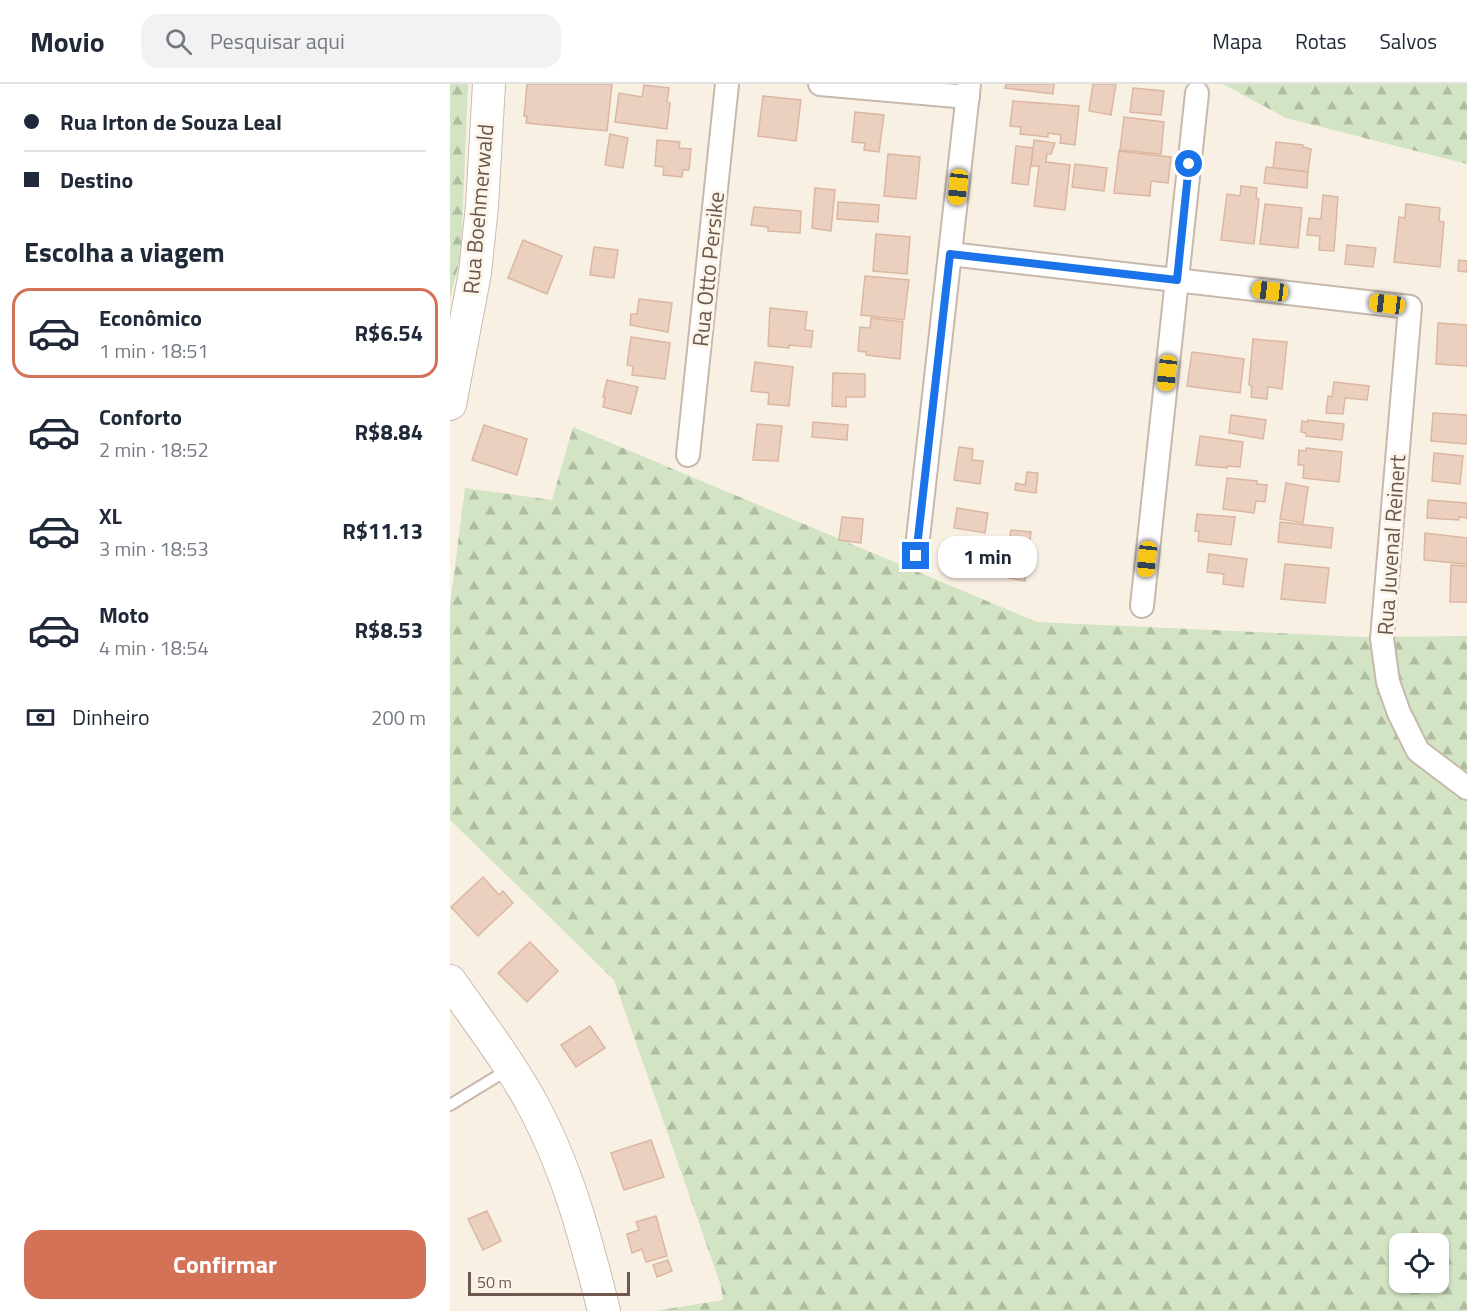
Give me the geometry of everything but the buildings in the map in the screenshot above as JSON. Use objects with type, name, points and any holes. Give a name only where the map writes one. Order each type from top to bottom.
[{"type":"main road","name":"Rua Boehmerwald","points":[[450,404],[475,273],[482,206],[489,84]]},
{"type":"main road","points":[[450,981],[511,1068],[537,1111],[557,1155],[580,1219],[604,1311]]},
{"type":"street","name":"Rua Otto Persike","points":[[688,454],[728,84]]},
{"type":"street","points":[[820,84],[969,91],[916,556]]},
{"type":"street","points":[[1142,606],[1197,93]]},
{"type":"street","points":[[950,254],[1177,280]]},
{"type":"street","name":"Rua Juvenal Reinert","points":[[1177,280],[1410,307],[1382,639],[1388,682],[1399,713],[1418,751],[1467,788]]},
{"type":"lane","points":[[450,1105],[511,1068]]},
{"type":"green space","points":[[450,84],[468,84],[461,255],[450,299]]},
{"type":"green space","points":[[1223,84],[1467,84],[1467,164],[1286,118]]},
{"type":"green space","points":[[573,427],[1037,622],[1364,637],[1467,636],[1467,1311],[655,1311],[723,1300],[721,1286],[614,980],[450,820],[450,606],[465,488],[552,500]]},
{"type":"route","points":[[916,556],[950,254],[1177,280],[1189,164]]}]
